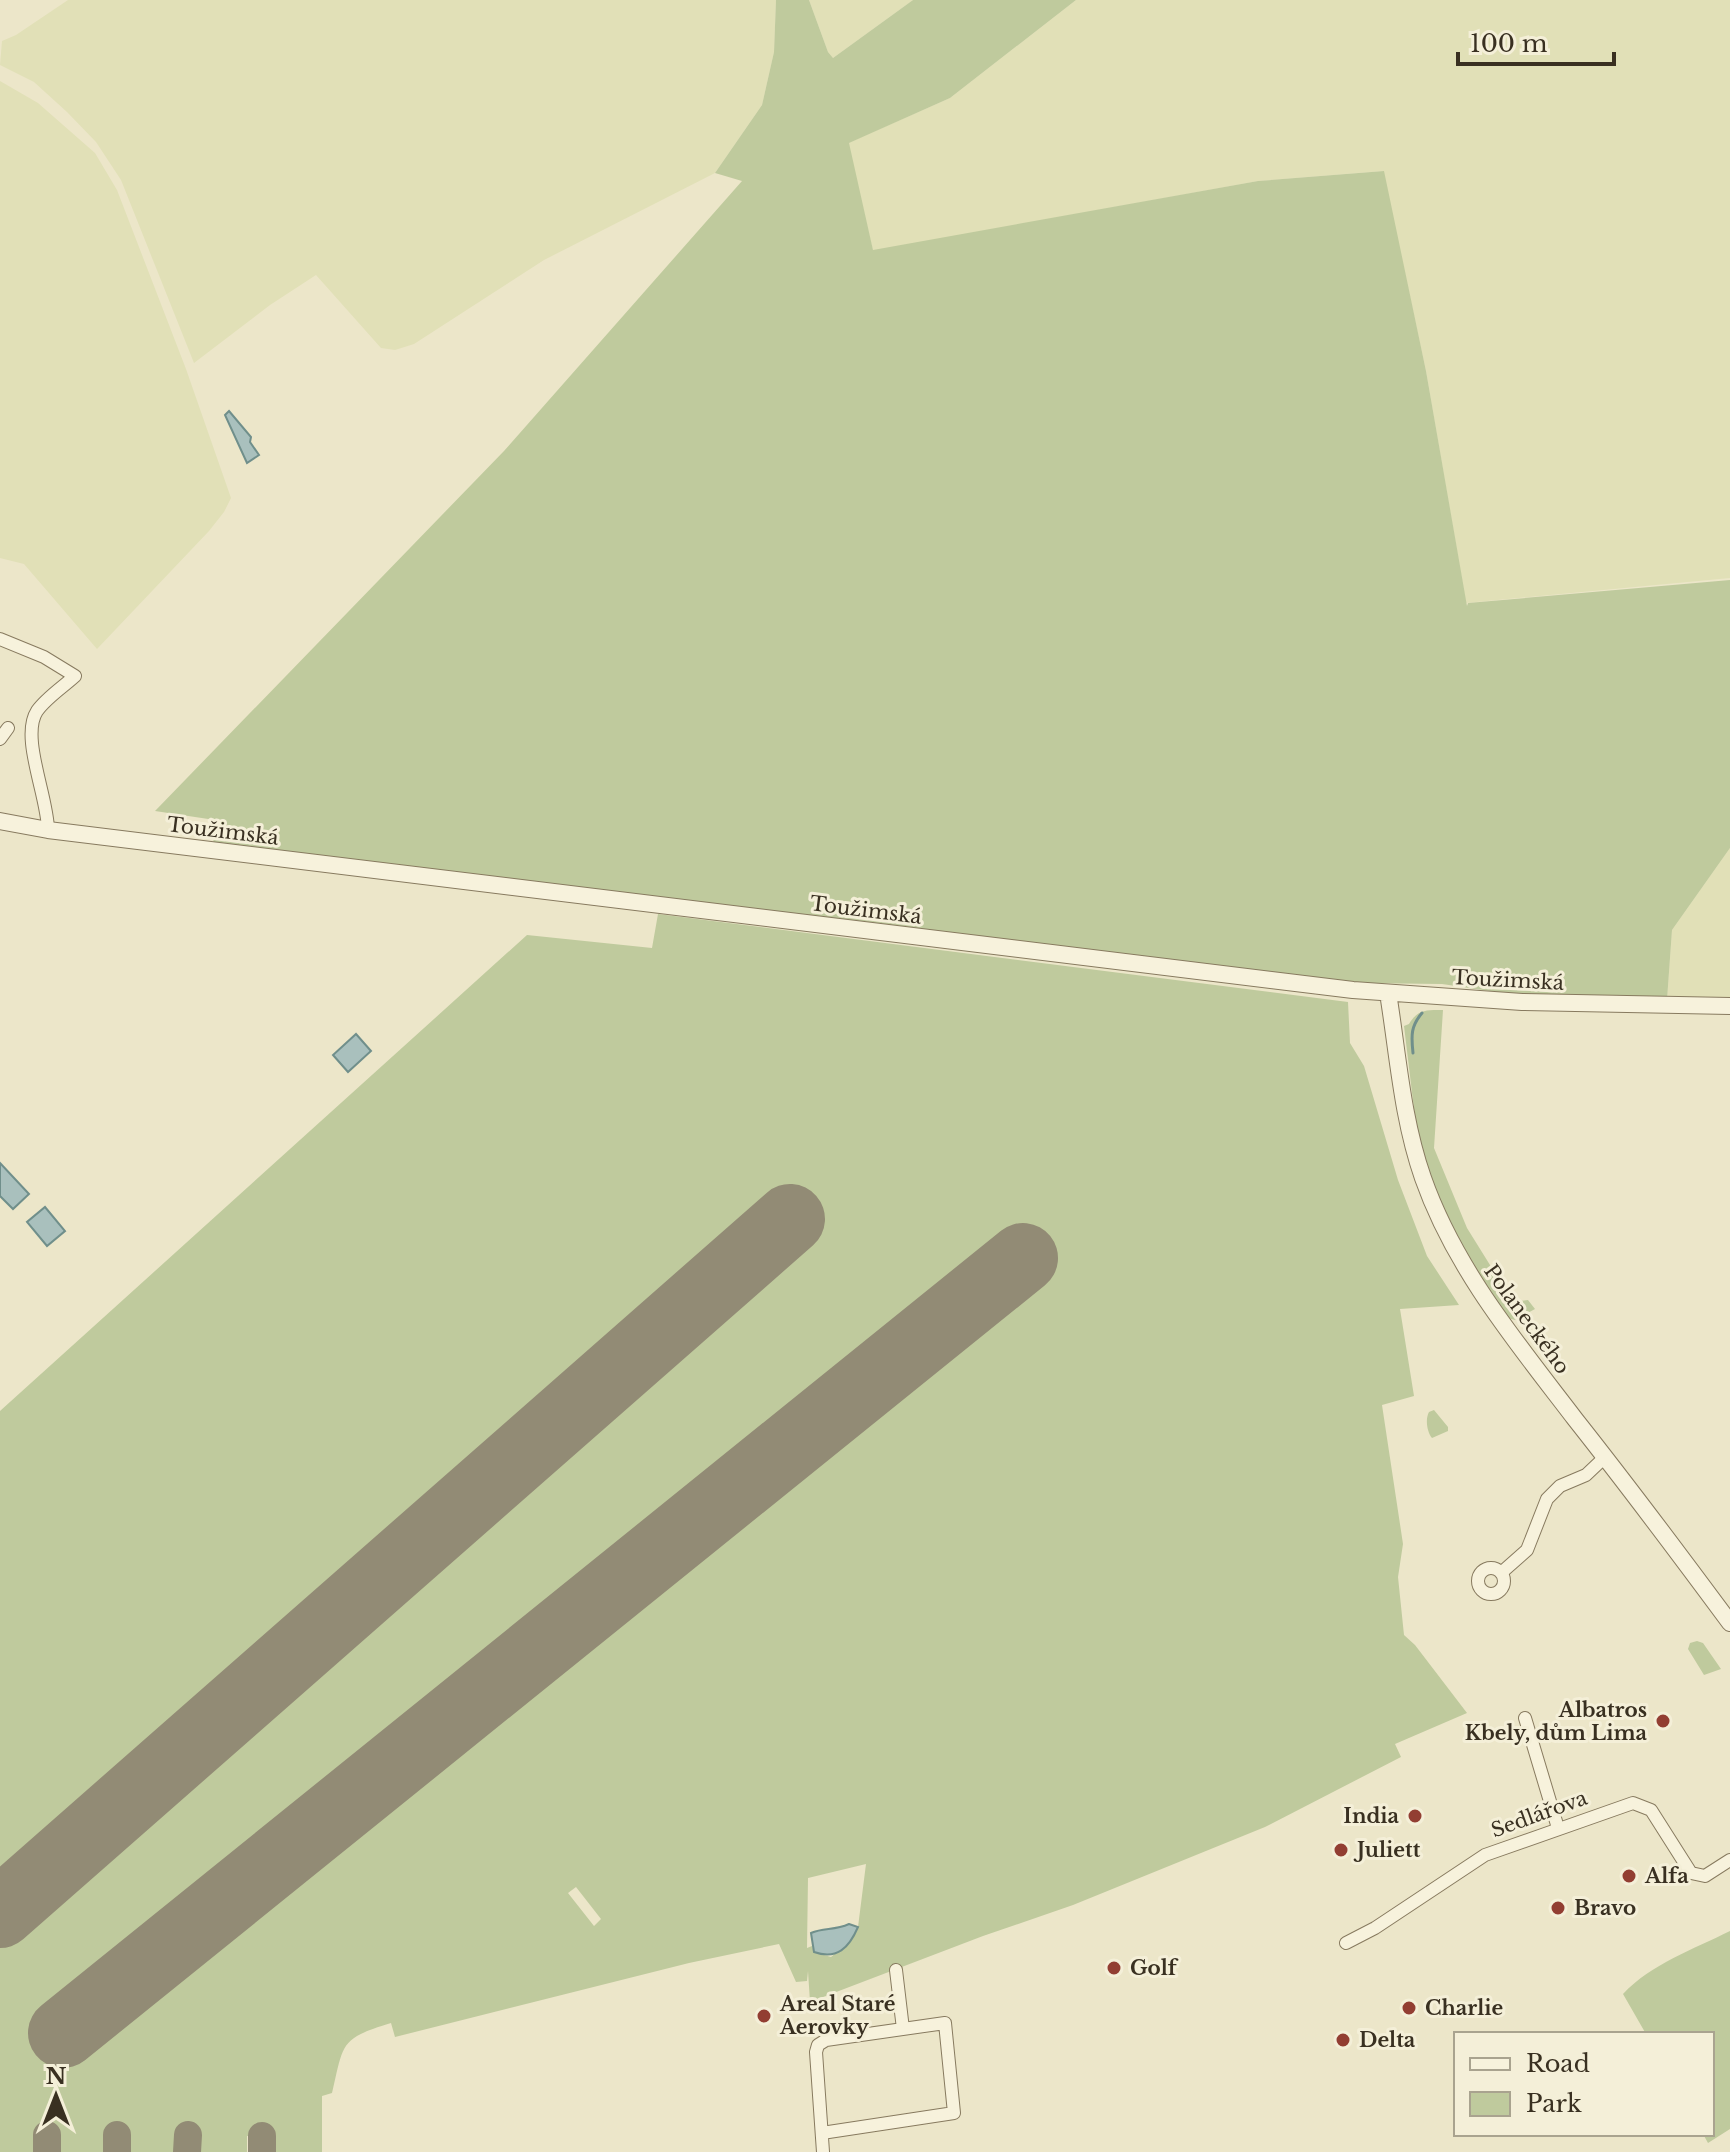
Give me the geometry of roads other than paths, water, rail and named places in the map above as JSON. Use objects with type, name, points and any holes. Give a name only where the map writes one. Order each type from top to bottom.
[{"type":"street","points":[[0,639],[44,657],[75,676],[37,710],[30,727],[47,807],[48,830]]},
{"type":"street","points":[[0,739],[8,728]]},
{"type":"street","name":"Toužimská","points":[[0,821],[48,830],[1388,993],[1522,1002],[1730,1006]]},
{"type":"street","name":"Polaneckého","points":[[1388,993],[1410,1134],[1438,1215],[1481,1292],[1730,1623]]},
{"type":"street","points":[[1501,1573],[1527,1550],[1547,1499],[1560,1486],[1586,1475],[1605,1457]]},
{"type":"street","points":[[1525,1718],[1558,1828]]},
{"type":"street","name":"Sedlářova","points":[[1346,1943],[1375,1928],[1485,1855],[1633,1803],[1651,1810],[1691,1873],[1705,1876],[1730,1860]]},
{"type":"street","points":[[896,1970],[903,2029]]},
{"type":"street","points":[[822,2133],[954,2113],[945,2023],[826,2040],[818,2045],[816,2052],[823,2152]]},
{"type":"water","points":[[229,411],[251,437],[250,442],[259,455],[247,463],[225,415]]},
{"type":"water","points":[[356,1034],[371,1051],[348,1072],[333,1055]]},
{"type":"water","points":[[0,1163],[29,1194],[13,1209],[0,1196]]},
{"type":"water","points":[[45,1207],[65,1231],[47,1246],[27,1222]]},
{"type":"water","points":[[849,1924],[858,1927],[851,1941],[841,1950],[829,1954],[814,1952],[811,1933]]},
{"type":"waterway","points":[[1413,1053],[1413,1031],[1422,1013]]},
{"type":"place","name":"Albatros Kbely, dům Lima","points":[[1663,1721]]},
{"type":"place","name":"India","points":[[1415,1816]]},
{"type":"place","name":"Juliett","points":[[1341,1850]]},
{"type":"place","name":"Alfa","points":[[1629,1876]]},
{"type":"place","name":"Bravo","points":[[1558,1908]]},
{"type":"place","name":"Golf","points":[[1114,1968]]},
{"type":"place","name":"Charlie","points":[[1409,2008]]},
{"type":"place","name":"Areal Staré Aerovky","points":[[764,2016]]},
{"type":"place","name":"Delta","points":[[1343,2040]]}]
